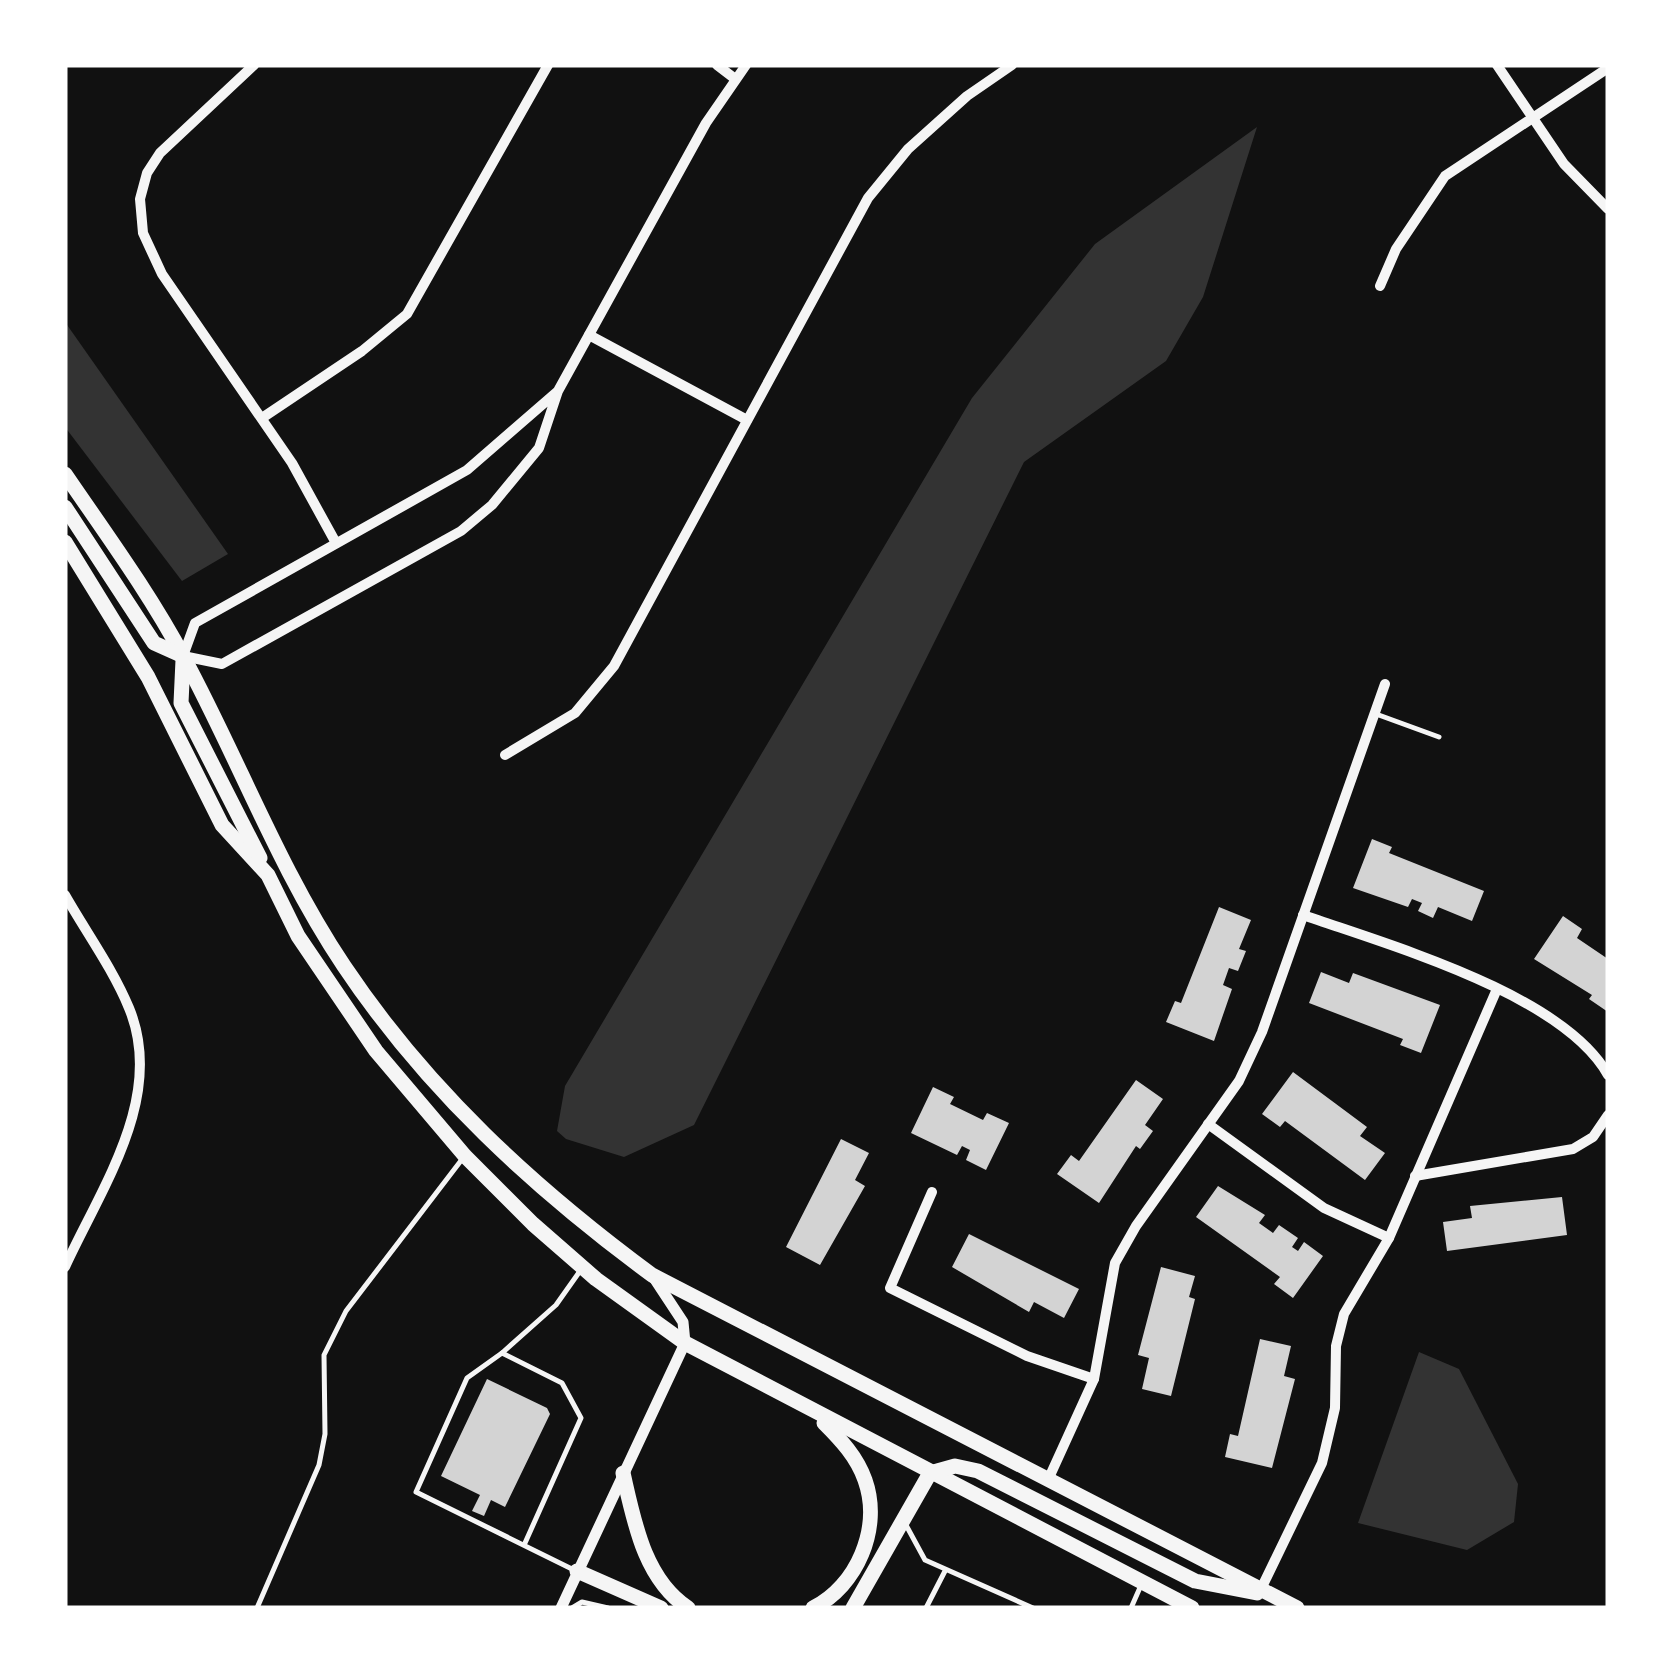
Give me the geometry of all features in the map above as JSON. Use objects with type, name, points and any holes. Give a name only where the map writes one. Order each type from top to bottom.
[{"type":"main road","points":[[65,474],[183,656],[282,862],[343,966],[406,1051],[484,1138],[568,1213],[652,1275],[1297,1608]]},
{"type":"main road","points":[[65,507],[154,643],[183,656]]},
{"type":"main road","points":[[65,542],[148,677],[222,825],[268,875]]},
{"type":"main road","points":[[183,656],[181,702],[298,936],[376,1052],[465,1156],[582,1268],[685,1343],[1192,1608]]},
{"type":"main road","points":[[813,1608],[849,1580],[863,1553],[870,1517],[866,1482],[850,1450],[814,1413]]},
{"type":"main road","points":[[853,1608],[930,1473],[955,1466],[978,1471],[1195,1581],[1268,1592]]},
{"type":"main road","points":[[624,1473],[641,1545],[654,1571],[682,1607]]},
{"type":"main road","points":[[577,1571],[661,1608]]},
{"type":"street","points":[[254,65],[160,152],[147,173],[140,198],[143,233],[162,274],[262,418],[336,543]]},
{"type":"street","points":[[262,418],[362,351],[407,314],[548,65]]},
{"type":"street","points":[[717,65],[734,78]]},
{"type":"street","points":[[558,391],[468,470],[196,623],[183,656],[222,664],[461,531],[492,506],[539,448],[558,391],[588,335],[734,78],[746,65]]},
{"type":"street","points":[[505,756],[551,730],[594,696],[614,666],[881,179],[966,96],[1012,65]]},
{"type":"street","points":[[1497,65],[1564,164],[1608,209]]},
{"type":"street","points":[[1380,286],[1396,248],[1446,176],[1608,68]]},
{"type":"street","points":[[588,335],[747,420]]},
{"type":"street","points":[[1048,1480],[1094,1379],[1115,1263],[1136,1226],[1239,1081],[1262,1032],[1385,684]]},
{"type":"street","points":[[65,895],[129,1008],[142,1068],[130,1126],[65,1267]]},
{"type":"street","points":[[1304,915],[1461,971],[1496,989],[1596,1052],[1608,1075]]},
{"type":"street","points":[[1268,1592],[1322,1463],[1335,1408],[1336,1346],[1344,1314],[1389,1238],[1496,989]]},
{"type":"street","points":[[1416,1176],[1573,1149],[1592,1137],[1608,1114]]},
{"type":"street","points":[[1208,1124],[1324,1208],[1389,1238]]},
{"type":"street","points":[[932,1192],[890,1288],[1027,1356],[1094,1379]]},
{"type":"street","points":[[561,1608],[685,1343],[682,1322],[652,1275]]},
{"type":"lane","points":[[1375,714],[1439,737]]},
{"type":"lane","points":[[258,1608],[318,1465],[325,1434],[324,1355],[346,1310],[465,1156]]},
{"type":"lane","points":[[577,1571],[416,1492],[467,1378],[502,1353],[556,1304],[582,1268]]},
{"type":"lane","points":[[502,1353],[562,1383],[582,1418],[524,1543]]},
{"type":"lane","points":[[904,1522],[925,1560],[1033,1608]]},
{"type":"lane","points":[[926,1608],[945,1571]]},
{"type":"lane","points":[[1130,1608],[1142,1582]]},
{"type":"lane","points":[[572,1608],[582,1602],[608,1608]]},
{"type":"shaded area","points":[[1257,127],[1203,297],[1166,361],[1024,462],[694,1125],[624,1157],[566,1139],[557,1131],[565,1086],[972,398],[1095,244]]},
{"type":"shaded area","points":[[65,322],[228,554],[182,581],[65,427]]},
{"type":"shaded area","points":[[1419,1352],[1459,1369],[1518,1484],[1514,1522],[1467,1550],[1358,1523]]},
{"type":"building","points":[[1372,839],[1392,847],[1389,853],[1484,891],[1472,921],[1438,907],[1433,918],[1418,911],[1422,903],[1412,899],[1408,907],[1353,888]]},
{"type":"building","points":[[1219,907],[1251,920],[1239,949],[1246,951],[1238,971],[1229,968],[1223,985],[1232,989],[1214,1041],[1166,1022],[1175,1001],[1181,1003]]},
{"type":"building","points":[[1563,916],[1582,929],[1577,938],[1608,959],[1608,1012],[1589,999],[1592,995],[1534,959]]},
{"type":"building","points":[[1321,972],[1349,983],[1353,973],[1440,1005],[1421,1053],[1400,1045],[1403,1039],[1309,1003]]},
{"type":"building","points":[[1293,1072],[1367,1127],[1360,1136],[1385,1153],[1365,1180],[1285,1121],[1280,1127],[1262,1114]]},
{"type":"building","points":[[1136,1080],[1163,1099],[1145,1125],[1153,1131],[1140,1149],[1136,1146],[1099,1203],[1057,1174],[1071,1155],[1079,1161]]},
{"type":"building","points":[[933,1087],[954,1097],[950,1104],[983,1120],[987,1113],[1009,1123],[986,1170],[966,1160],[970,1150],[962,1146],[957,1155],[911,1133]]},
{"type":"building","points":[[841,1139],[869,1153],[855,1180],[865,1186],[820,1265],[786,1247]]},
{"type":"building","points":[[1218,1186],[1265,1215],[1259,1223],[1273,1233],[1279,1225],[1298,1238],[1292,1247],[1298,1251],[1304,1242],[1323,1256],[1293,1298],[1274,1284],[1280,1277],[1196,1217]]},
{"type":"building","points":[[1562,1197],[1567,1235],[1447,1251],[1443,1222],[1472,1218],[1470,1206]]},
{"type":"building","points":[[969,1234],[1079,1289],[1064,1318],[1034,1302],[1029,1312],[952,1267]]},
{"type":"building","points":[[1161,1267],[1195,1276],[1189,1297],[1195,1299],[1171,1396],[1142,1389],[1149,1358],[1138,1355]]},
{"type":"building","points":[[1260,1339],[1291,1346],[1284,1376],[1295,1379],[1272,1468],[1225,1457],[1230,1434],[1238,1436]]},
{"type":"building","points":[[487,1379],[547,1408],[550,1414],[505,1507],[491,1500],[484,1516],[472,1511],[480,1495],[441,1476]]}]
